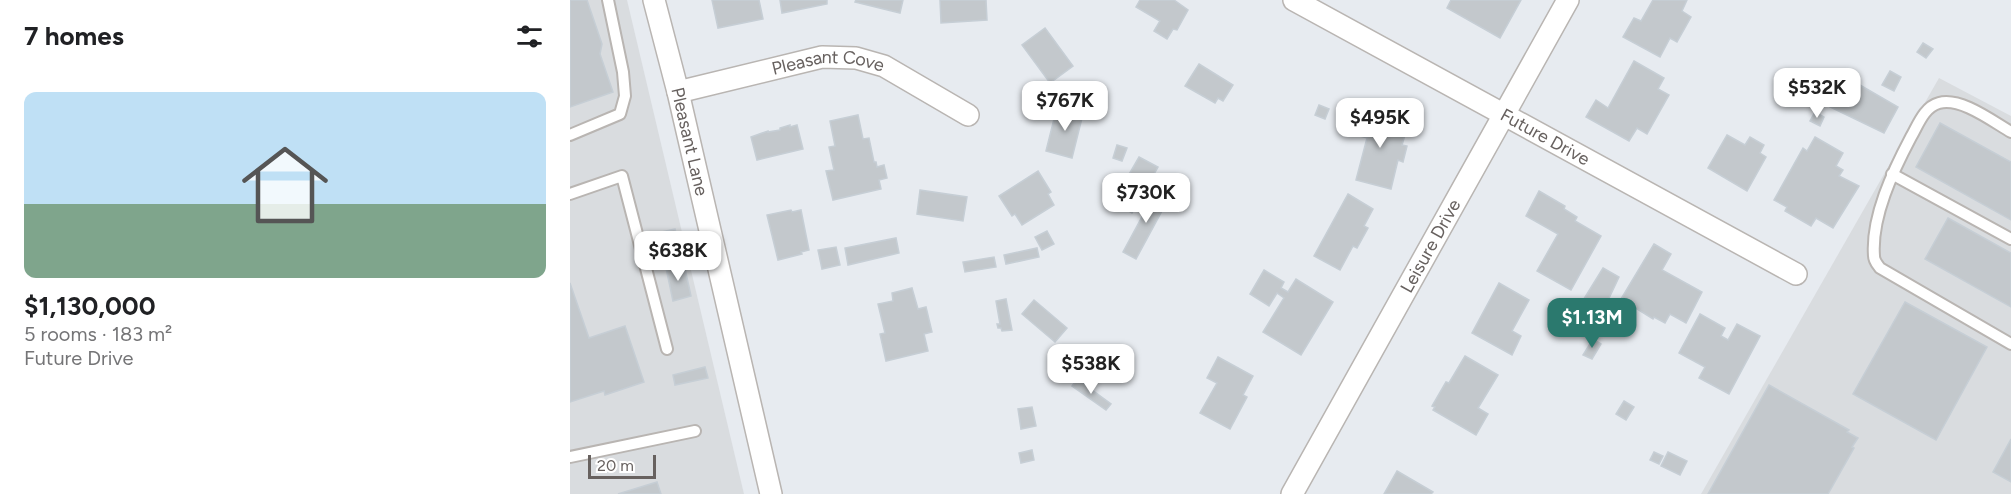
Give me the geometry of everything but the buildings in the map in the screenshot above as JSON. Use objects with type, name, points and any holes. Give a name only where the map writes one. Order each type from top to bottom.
[{"type":"street","name":"Pleasant Lane","points":[[654,0],[678,92],[771,494]]},
{"type":"street","name":"Future Drive","points":[[1294,0],[1796,274]]},
{"type":"street","name":"Leisure Drive","points":[[1292,494],[1568,0]]},
{"type":"street","name":"Pleasant Cove","points":[[678,92],[822,57],[856,58],[884,66],[968,116]]},
{"type":"lane","points":[[570,135],[620,114],[625,96],[623,72],[608,0]]},
{"type":"lane","points":[[2011,132],[1963,105],[1950,102],[1938,103],[1925,112],[1892,174],[1882,203],[1874,259],[1880,268],[2011,344]]},
{"type":"lane","points":[[1892,174],[2011,239]]},
{"type":"lane","points":[[570,194],[622,176],[667,349]]},
{"type":"lane","points":[[570,457],[695,431]]},
{"type":"shaded area","points":[[570,0],[627,0],[744,494],[570,494]]},
{"type":"shaded area","points":[[1939,78],[2011,116],[2011,494],[1701,494]]}]
